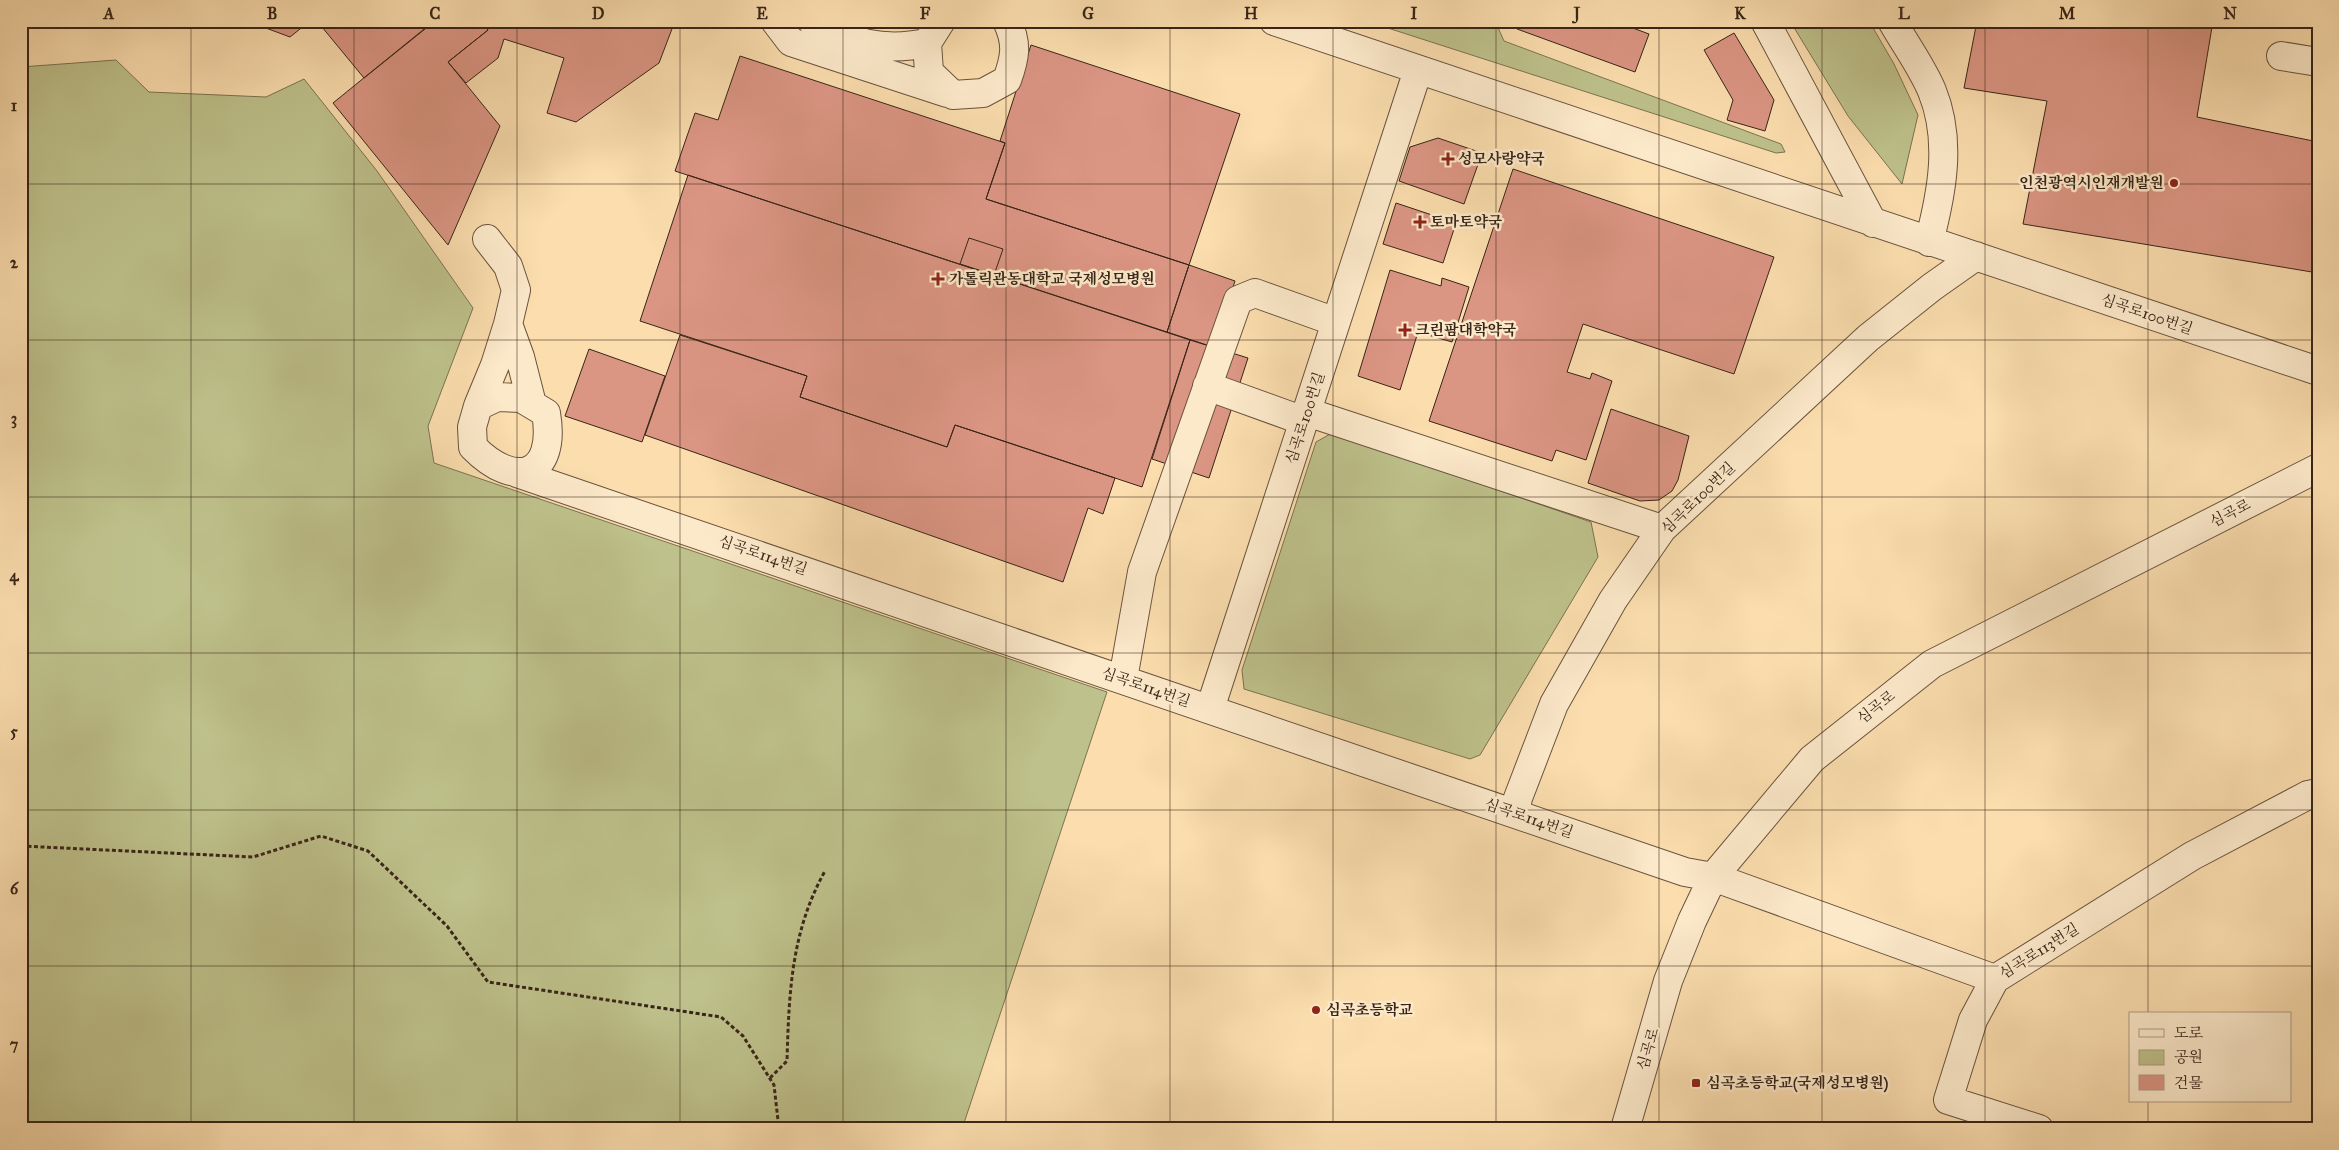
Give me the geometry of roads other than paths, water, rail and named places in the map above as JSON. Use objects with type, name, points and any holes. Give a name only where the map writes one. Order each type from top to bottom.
[{"type":"street","points":[[775,21],[790,42],[953,95],[983,93],[1007,80],[1015,56],[1012,31],[1007,21]]},
{"type":"street","points":[[812,21],[838,36],[872,45],[902,48],[934,32]]},
{"type":"street","name":"심곡로100번길","points":[[1274,21],[2318,371]]},
{"type":"street","points":[[1765,21],[1873,223]]},
{"type":"street","points":[[1892,21],[1931,90],[1941,121],[1944,158],[1938,208],[1929,242]]},
{"type":"street","points":[[934,32],[929,72],[953,95]]},
{"type":"street","points":[[2281,56],[2318,62]]},
{"type":"street","name":"심곡로100번길","points":[[1210,709],[1418,70]]},
{"type":"street","points":[[478,406],[497,397],[521,398],[546,413],[549,432],[545,456],[533,469],[518,473],[501,470],[486,461],[472,447],[472,427],[478,406],[496,365],[516,290],[508,266],[487,239]]},
{"type":"street","name":"심곡로100번길","points":[[1515,814],[1518,798],[1554,704],[1613,600],[1662,529],[1868,338],[1932,287],[1976,256]]},
{"type":"street","points":[[1123,679],[1142,572],[1238,300],[1255,293],[1336,322]]},
{"type":"street","points":[[508,324],[520,357],[532,404]]},
{"type":"street","points":[[1207,386],[1662,529]]},
{"type":"street","points":[[548,441],[564,478],[579,492]]},
{"type":"street","name":"심곡로","points":[[1625,1129],[1668,981],[1692,921],[1713,877],[1812,759],[1932,664],[2318,468]]},
{"type":"street","name":"심곡로114번길","points":[[518,473],[579,492],[1685,872],[1713,877]]},
{"type":"street","name":"심곡로113번길","points":[[1713,877],[1995,979],[2192,856],[2308,795],[2318,793]]},
{"type":"street","points":[[1995,979],[1973,1020],[1948,1100],[2040,1129]]},
{"type":"place","name":"성모사랑약국","points":[[1448,159]]},
{"type":"place","name":"인천광역시인재개발원","points":[[2174,183]]},
{"type":"place","name":"토마토약국","points":[[1420,222]]},
{"type":"place","name":"가톨릭관동대학교 국제성모병원","points":[[938,279]]},
{"type":"place","name":"크린팜대학약국","points":[[1405,330]]},
{"type":"place","name":"심곡초등학교","points":[[1316,1010]]},
{"type":"place","name":"심곡초등학교(국제성모병원)","points":[[1696,1083]]}]
